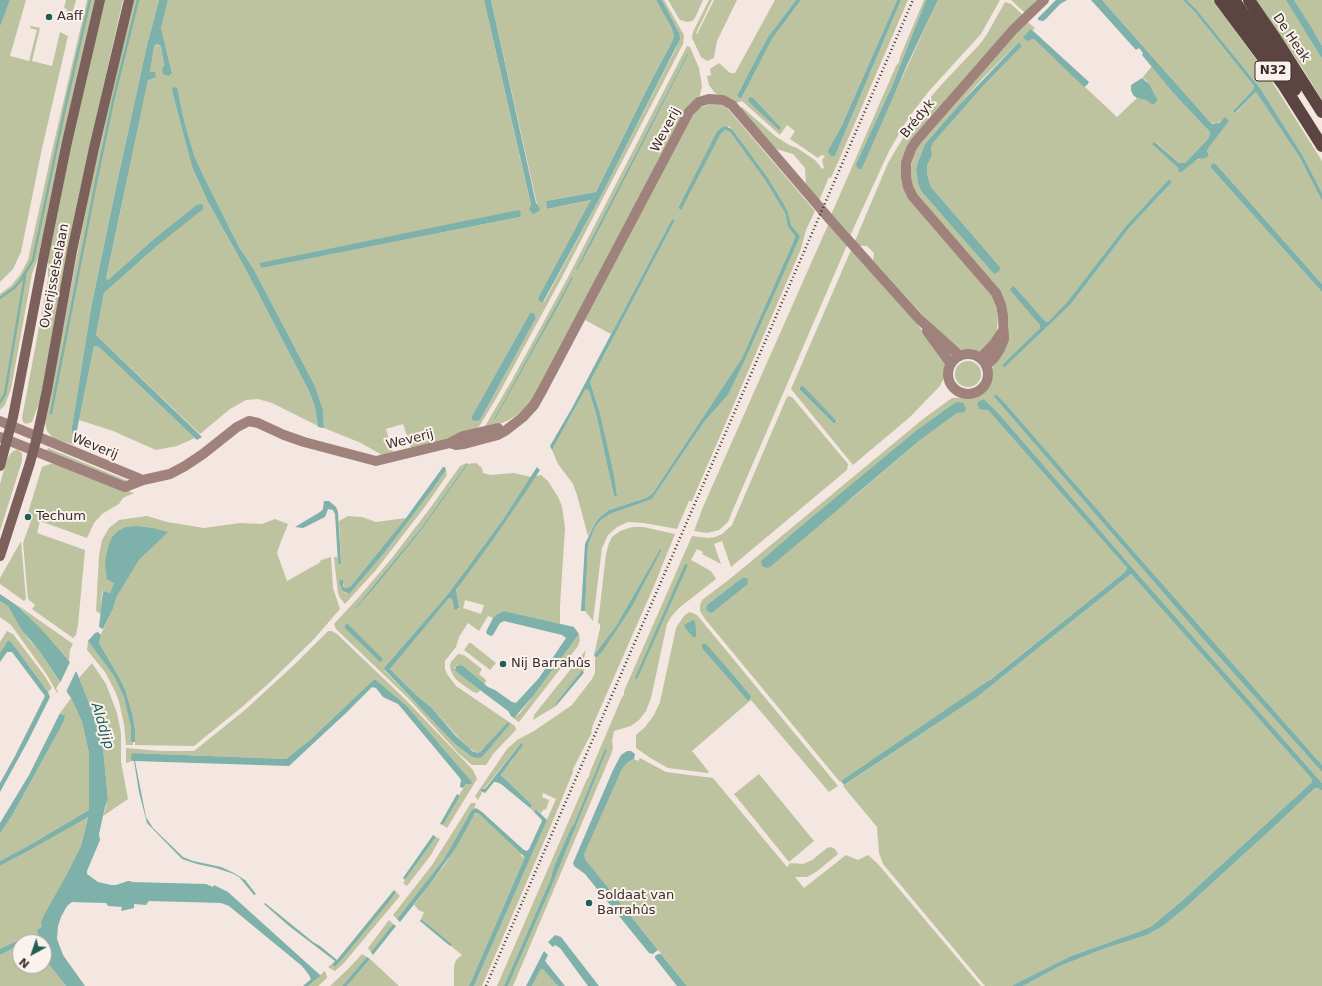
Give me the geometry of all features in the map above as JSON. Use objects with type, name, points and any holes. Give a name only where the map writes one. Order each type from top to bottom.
[{"type":"highway","name":"N32","points":[[1220,0],[1284,86],[1322,146]]},
{"type":"highway","name":"De Heak","points":[[1234,0],[1287,76],[1322,136]]},
{"type":"highway","name":"De Heak","points":[[1249,0],[1322,112]]},
{"type":"main road","name":"Overijsselselaan","points":[[0,466],[4,439],[11,425],[65,149],[100,0]]},
{"type":"main road","name":"Overijsselselaan","points":[[0,556],[37,437],[72,251],[94,148],[129,0]]},
{"type":"street","name":"Brédyk","points":[[983,362],[994,358],[1000,350],[1004,339],[1001,305],[996,293],[913,197],[908,187],[906,177],[906,162],[916,141],[1004,41],[1044,0]]},
{"type":"street","name":"Weverij","points":[[4,439],[125,487],[143,480],[170,474],[186,466],[237,427],[249,421],[258,423],[304,442],[376,461],[450,443],[456,445],[464,444],[498,435],[523,417],[534,405],[689,112],[699,102],[709,99],[723,100],[732,105],[833,223],[919,319],[960,356]]},
{"type":"street","name":"Weverij","points":[[919,319],[951,364]]},
{"type":"street","points":[[970,355],[983,362],[987,378],[984,386],[974,393],[966,394],[956,390],[950,382],[948,373],[951,364],[960,356],[970,355]]},
{"type":"street","name":"Weverij","points":[[0,421],[143,480]]},
{"type":"green space","points":[[10,0],[26,0],[10,56],[29,61],[37,30],[30,28],[31,26],[40,28],[32,61],[52,66],[60,32],[68,36],[41,153],[21,252],[13,269],[0,282],[0,27]]},
{"type":"green space","points":[[66,0],[76,0],[71,18],[65,17],[67,9],[64,8]]},
{"type":"green space","points":[[87,0],[96,0],[38,258],[32,274],[11,389],[5,405],[0,410],[0,294],[11,286],[20,275],[28,260]]},
{"type":"green space","points":[[105,0],[123,0],[78,199],[41,398],[32,422],[26,424],[23,422],[22,418],[48,279],[48,258],[73,135]]},
{"type":"green space","points":[[133,0],[159,0],[147,45],[91,308],[71,433],[76,435],[74,445],[53,438],[47,431],[45,422],[92,177]]},
{"type":"green space","points":[[168,0],[484,0],[530,207],[537,204],[491,0],[656,0],[672,29],[674,36],[596,192],[546,201],[548,209],[592,200],[538,298],[541,302],[544,302],[602,194],[676,48],[679,33],[662,0],[664,0],[684,35],[683,44],[561,279],[497,397],[480,425],[475,431],[436,443],[411,448],[403,424],[386,429],[393,452],[382,455],[361,443],[324,428],[323,410],[315,386],[253,268],[239,247],[203,175],[194,155],[180,101],[172,91],[192,167],[208,202],[245,268],[309,391],[315,407],[318,426],[272,403],[258,399],[246,400],[230,409],[200,434],[96,335],[104,293],[158,245],[195,206],[155,238],[108,280],[106,280],[148,79],[156,76],[150,73],[154,47],[156,44],[161,47],[164,67],[172,73],[161,28]],"holes":[[[518,210],[520,217],[262,268],[260,266]],[[530,313],[534,313],[536,318],[480,420],[472,416]]]},
{"type":"green space","points":[[668,0],[703,0],[695,18],[692,21],[687,22],[680,20]]},
{"type":"green space","points":[[709,0],[712,0],[696,33],[697,34],[714,0],[737,0],[717,41],[714,58],[707,61],[701,57],[692,38],[693,32]]},
{"type":"green space","points":[[775,0],[796,0],[768,37],[758,55],[737,96],[741,99],[772,39],[801,0],[897,0],[842,125],[830,147],[835,156],[901,0],[908,0],[839,160],[831,178],[829,177],[819,201],[806,186],[805,168],[793,154],[776,149],[740,108],[742,107],[775,136],[815,160],[822,169],[824,168],[822,160],[825,156],[821,155],[818,158],[790,139],[795,131],[787,125],[780,135],[742,101],[736,103],[715,93],[709,85],[707,76],[711,75],[710,69],[719,63],[730,73],[735,73]]},
{"type":"green space","points":[[924,0],[926,0],[892,86],[856,164],[902,78],[938,0],[1000,0],[981,34],[929,91],[909,117],[889,151],[850,236],[831,215],[899,62]]},
{"type":"green space","points":[[1011,0],[1036,0],[1025,13]]},
{"type":"green space","points":[[1102,0],[1183,0],[1194,11],[1254,86],[1253,90],[1233,111],[1236,113],[1256,92],[1300,158],[1322,201],[1322,284],[1215,163],[1211,164],[1211,168],[1322,292],[1322,765],[1005,403],[997,395],[995,398],[1204,640],[1322,772],[1322,783],[1000,415],[984,399],[979,401],[978,408],[988,410],[1127,568],[1125,572],[978,689],[840,782],[705,619],[700,611],[700,605],[702,600],[731,578],[923,419],[952,398],[975,397],[984,392],[991,381],[992,369],[1007,337],[1009,327],[1008,317],[917,195],[912,186],[910,176],[910,169],[915,151],[920,143],[1017,31],[1027,23],[1035,28],[1033,30],[1031,29],[1030,39],[1035,40],[1117,117],[1137,98],[1146,100],[1155,95],[1146,80],[1142,78],[1152,66],[1175,95],[1209,131],[1210,134],[1208,139],[1185,163],[1179,163],[1156,142],[1154,146],[1178,168],[1178,170],[1209,154],[1207,151],[1209,147],[1228,121],[1222,120],[1216,124],[1210,122]],"holes":[[[1019,42],[1022,46],[984,85],[933,143],[931,148],[932,155],[927,166],[927,174],[931,187],[1000,267],[995,273],[992,272],[921,191],[916,169],[925,144],[981,80]],[[1169,179],[1172,182],[1129,228],[1071,304],[1004,368],[1002,365],[1040,328],[1040,325],[1014,286],[1045,321],[1048,322],[1067,302],[1126,226]],[[953,404],[957,413],[919,441],[851,499],[761,561],[918,429]],[[742,578],[747,578],[747,585],[712,613],[708,612],[708,604]]]},
{"type":"green space","points":[[1187,0],[1213,0],[1271,80],[1322,161],[1322,193],[1303,156],[1260,88]]},
{"type":"green space","points":[[1256,0],[1287,1],[1322,59],[1322,100],[1301,66]]},
{"type":"green space","points":[[1294,0],[1322,0],[1322,46],[1312,28]]},
{"type":"green space","points":[[1005,2],[1011,4],[1023,15],[912,138],[907,147],[901,166],[901,177],[909,200],[992,295],[998,316],[997,331],[992,340],[980,351],[976,352],[958,349],[926,319],[873,260],[874,253],[867,246],[859,246],[855,241],[888,163],[913,121],[924,105],[942,84],[980,44]]},
{"type":"green space","points":[[687,46],[690,47],[699,68],[702,86],[700,95],[531,402],[521,412],[509,420],[495,426],[484,428],[566,281]],"holes":[[[687,54],[675,80],[576,270],[576,269]],[[572,278],[533,351],[494,419]]]},
{"type":"green space","points":[[711,104],[721,105],[727,108],[815,211],[806,230],[801,249],[692,501],[689,501],[677,529],[644,523],[628,522],[617,527],[608,535],[602,548],[593,621],[585,611],[588,545],[595,527],[601,520],[610,514],[652,499],[704,422],[728,395],[800,236],[791,225],[788,212],[768,178],[732,129],[729,126],[716,133],[678,208],[680,209],[720,135],[725,130],[730,132],[765,180],[785,213],[788,227],[795,238],[742,358],[653,493],[646,498],[609,510],[599,518],[588,536],[573,484],[558,464],[552,450],[585,390],[587,389],[589,391],[596,414],[614,496],[617,495],[600,413],[590,382],[675,220],[672,219],[611,334],[585,320],[689,120],[699,108]]},
{"type":"green space","points":[[828,225],[847,245],[728,522],[719,530],[707,533],[694,531],[703,507]]},
{"type":"green space","points":[[851,250],[918,325],[945,362],[944,378],[940,386],[910,417],[853,465],[791,389]],"holes":[[[802,386],[837,422],[833,423],[800,390]]]},
{"type":"green space","points":[[94,346],[99,347],[195,438],[177,446],[156,450],[113,431],[79,420]]},
{"type":"green space","points":[[968,361],[977,365],[981,374],[977,383],[968,387],[959,383],[955,374],[959,365]]},
{"type":"green space","points":[[788,396],[792,397],[848,464],[847,470],[731,567],[722,541],[714,544],[721,564],[702,554],[703,552],[697,549],[691,560],[711,571],[716,579],[679,608],[667,624],[651,698],[646,711],[639,720],[631,726],[614,731],[612,752],[513,986],[508,986],[550,890],[607,750],[605,750],[574,824],[554,866],[551,878],[504,986],[497,986],[589,777],[624,695],[624,691],[692,536],[708,538],[715,537],[722,534],[732,525]]},
{"type":"green space","points":[[48,448],[128,481],[124,484],[46,452]]},
{"type":"green space","points":[[15,450],[22,453],[22,461],[0,531],[0,484],[7,459]]},
{"type":"green space","points":[[55,463],[63,464],[134,493],[123,498],[119,504],[102,514],[94,523],[87,538],[40,521],[37,533],[85,550],[78,625],[76,635],[73,638],[32,609],[35,605],[28,599],[23,543],[32,518],[27,516],[42,467]]},
{"type":"green space","points":[[467,463],[422,527],[355,608],[376,586],[423,528],[468,464],[476,463],[482,468],[483,473],[490,475],[514,473],[531,477],[502,521],[448,594],[384,668],[384,670],[461,749],[467,754],[478,758],[485,747],[478,753],[468,748],[431,707],[416,695],[390,668],[449,598],[452,599],[453,606],[458,610],[457,588],[493,540],[536,476],[541,475],[548,481],[562,506],[565,528],[560,624],[504,611],[497,614],[493,618],[488,616],[479,631],[468,623],[459,637],[456,647],[445,661],[445,669],[447,674],[456,686],[515,726],[516,730],[493,754],[486,765],[472,765],[459,754],[407,697],[336,629],[334,624],[392,558],[460,466]],"holes":[[[465,600],[484,605],[481,614],[463,608]]]},
{"type":"green space","points":[[446,470],[447,475],[427,504],[376,570],[345,604],[338,593],[334,557],[337,557],[338,563],[341,563],[339,521],[348,516],[362,517],[376,522],[406,518],[350,587],[345,588],[343,584],[339,583],[343,591],[347,594],[385,552]]},
{"type":"green space","points":[[147,516],[167,522],[204,528],[240,523],[262,524],[275,519],[288,524],[277,553],[287,581],[319,563],[321,560],[331,557],[333,588],[340,609],[314,639],[268,684],[194,746],[135,745],[133,716],[125,689],[99,643],[101,634],[113,609],[117,596],[128,577],[139,560],[167,532],[154,528],[138,526],[110,593],[102,591],[101,614],[96,611],[99,556],[102,540],[109,528],[119,520]]},
{"type":"green space","points":[[632,527],[643,527],[675,534],[654,586],[593,725],[592,732],[573,769],[552,823],[482,986],[474,986],[556,799],[543,793],[542,797],[549,800],[546,810],[544,809],[541,813],[536,809],[534,812],[530,808],[532,805],[502,776],[502,773],[512,761],[521,743],[484,789],[480,791],[482,793],[478,800],[475,796],[507,749],[517,740],[534,731],[572,705],[592,679],[595,673],[595,659],[602,652],[662,549],[660,549],[616,626],[594,655],[600,628],[600,624],[598,623],[606,554],[609,543],[612,537],[620,531]]},
{"type":"green space","points":[[21,541],[26,599],[24,601],[0,584],[0,578]]},
{"type":"green space","points":[[1131,574],[1311,778],[1312,782],[1184,899],[1152,926],[1071,956],[1011,986],[985,986],[883,864],[879,853],[877,827],[843,786],[977,697]]},
{"type":"green space","points":[[0,601],[8,606],[29,640],[40,652],[60,682],[56,689],[58,691],[57,693],[47,675],[11,625],[0,617]]},
{"type":"green space","points":[[19,606],[73,644],[70,650],[69,661]]},
{"type":"green space","points":[[690,612],[697,615],[838,786],[829,792],[751,700],[692,751],[709,772],[707,773],[668,768],[636,748],[636,735],[645,727],[654,715],[660,702],[676,628],[686,614]],"holes":[[[702,644],[705,644],[751,696],[748,701],[703,648]]]},
{"type":"green space","points":[[7,631],[13,634],[44,675],[52,688],[48,692],[12,643],[8,640],[0,653],[0,642]]},
{"type":"green space","points":[[328,631],[332,631],[337,634],[405,699],[473,770],[477,779],[447,828],[443,825],[460,796],[459,795],[466,784],[472,782],[407,706],[375,679],[310,740],[286,759],[132,753],[132,761],[126,763],[126,748],[161,751],[194,751],[245,710]]},
{"type":"green space","points":[[579,634],[580,640],[578,646],[519,722],[513,718],[520,713]]},
{"type":"green space","points":[[88,641],[114,676],[124,697],[131,728],[131,742],[133,742],[133,745],[126,745],[124,724],[115,691],[105,672],[87,650]]},
{"type":"green space","points":[[469,643],[496,663],[490,670],[464,650]]},
{"type":"green space","points":[[586,650],[584,658],[586,667],[583,671],[582,670],[556,703],[556,706],[533,720],[534,715]]},
{"type":"green space","points":[[458,654],[464,655],[482,669],[479,674],[486,680],[484,685],[460,665],[457,665],[454,668],[460,675],[480,690],[478,693],[473,692],[454,677],[450,666],[451,662]]},
{"type":"green space","points":[[92,663],[106,684],[117,713],[121,733],[121,762],[128,799],[103,816],[108,800],[103,748],[96,720],[79,678]]},
{"type":"green space","points":[[71,698],[82,722],[89,753],[89,810],[0,861],[0,834],[13,814],[63,723],[63,714],[60,713]]},
{"type":"green space","points":[[640,758],[666,772],[713,778],[787,867],[790,863],[803,864],[812,860],[827,848],[831,847],[835,849],[838,854],[816,872],[807,877],[795,877],[804,888],[846,855],[858,860],[868,855],[878,864],[981,986],[687,986],[585,859],[583,854],[622,769],[628,762],[634,759],[638,761]]},
{"type":"green space","points":[[759,774],[814,841],[789,862],[734,794]]},
{"type":"green space","points":[[1315,788],[1322,791],[1322,986],[1023,986],[1060,966],[1103,949],[1147,935],[1163,926],[1185,908]]},
{"type":"green space","points":[[471,803],[476,803],[474,809],[470,813],[444,859],[397,919],[393,915],[432,865]]},
{"type":"green space","points":[[477,812],[522,853],[521,856],[523,857],[524,855],[525,857],[469,986],[454,986],[454,966],[456,960],[462,955],[451,946],[452,944],[421,919],[424,912],[420,911],[414,905],[446,863],[471,818]]},
{"type":"green space","points":[[88,816],[81,846],[42,927],[42,934],[12,934],[12,943],[0,949],[0,866]]},
{"type":"green space","points":[[436,837],[440,839],[431,855],[407,886],[403,883]]},
{"type":"green space","points":[[396,892],[400,896],[343,964],[335,971],[328,967],[332,964],[335,967]]},
{"type":"green space","points":[[389,920],[393,924],[371,952],[368,948]]},
{"type":"green space","points":[[12,949],[12,974],[52,974],[52,968],[66,986],[0,986],[0,955]]},
{"type":"green space","points":[[362,954],[367,957],[342,986],[330,986],[349,968]]},
{"type":"green space","points":[[370,959],[399,986],[347,986]]},
{"type":"green space","points":[[541,969],[544,969],[558,986],[532,986]]},
{"type":"green space","points":[[324,971],[327,978],[318,986],[308,986],[319,977]]},
{"type":"water","points":[[0,0],[10,0],[0,27]]},
{"type":"water","points":[[159,0],[168,0],[161,28],[172,73],[168,76],[163,74],[162,69],[164,66],[161,47],[156,44],[154,47],[150,72],[155,72],[156,77],[148,80],[106,279],[108,280],[155,238],[195,206],[200,204],[203,205],[203,209],[158,245],[104,293],[96,335],[202,437],[197,440],[99,347],[94,346],[76,435],[71,433],[91,308],[147,45]]},
{"type":"water","points":[[484,0],[491,0],[536,203],[540,210],[533,214],[529,209],[531,205]]},
{"type":"water","points":[[656,0],[662,0],[679,33],[680,39],[602,194],[543,302],[540,302],[538,298],[591,200],[547,209],[546,201],[596,192],[674,36],[672,29]]},
{"type":"water","points":[[796,0],[801,0],[772,39],[741,99],[737,96],[768,37]]},
{"type":"water","points":[[897,0],[901,0],[835,156],[831,156],[828,152],[830,147],[842,125]]},
{"type":"water","points":[[926,0],[938,0],[907,65],[863,166],[861,169],[858,169],[856,164],[892,86]]},
{"type":"water","points":[[1056,0],[1067,0],[1060,4],[1046,19],[1043,21],[1038,20],[1038,18]]},
{"type":"water","points":[[1091,0],[1102,0],[1210,122],[1213,124],[1219,123],[1225,117],[1229,121],[1209,147],[1207,151],[1209,155],[1205,158],[1198,159],[1179,172],[1178,168],[1152,144],[1155,142],[1179,163],[1185,163],[1208,139],[1210,134],[1209,131],[1175,95],[1142,55],[1143,53],[1139,48],[1136,50]]},
{"type":"water","points":[[1183,0],[1187,0],[1196,9],[1260,88],[1303,156],[1322,193],[1322,201],[1300,158],[1256,92],[1235,113],[1233,111],[1253,90],[1254,86],[1194,11]]},
{"type":"water","points":[[1286,0],[1294,0],[1312,28],[1322,46],[1322,59]]},
{"type":"water","points":[[1031,29],[1089,82],[1087,85],[1084,87],[1035,40],[1032,39],[1027,41],[1023,37]]},
{"type":"water","points":[[1019,42],[1022,46],[984,85],[933,143],[931,148],[932,155],[927,166],[927,174],[931,187],[1000,267],[1000,270],[995,274],[921,191],[916,169],[925,144],[960,104]]},
{"type":"water","points":[[687,54],[675,80],[577,270],[576,269]]},
{"type":"water","points":[[1142,78],[1149,84],[1157,99],[1154,104],[1133,95],[1131,85]]},
{"type":"water","points":[[173,87],[177,88],[194,155],[203,175],[239,247],[253,268],[315,386],[323,410],[324,428],[318,427],[315,407],[309,391],[245,268],[208,202],[192,167],[172,91]]},
{"type":"water","points":[[750,97],[753,98],[781,128],[779,130],[750,103],[748,99]]},
{"type":"water","points":[[725,126],[732,129],[768,178],[788,212],[791,225],[800,236],[728,395],[704,422],[652,499],[610,514],[601,520],[595,527],[588,545],[585,611],[581,611],[585,544],[594,525],[599,518],[609,510],[646,498],[653,493],[742,358],[795,238],[788,227],[785,213],[765,180],[730,132],[725,130],[720,135],[681,210],[678,208],[716,133]]},
{"type":"water","points":[[1215,163],[1322,284],[1322,292],[1211,168],[1211,164]]},
{"type":"water","points":[[1169,179],[1172,182],[1129,228],[1071,304],[1004,368],[1002,365],[1040,328],[1040,325],[1010,290],[1012,287],[1014,286],[1045,321],[1048,322],[1067,302],[1126,226]]},
{"type":"water","points":[[518,210],[521,212],[520,217],[262,268],[260,266],[260,263]]},
{"type":"water","points":[[672,219],[675,220],[590,382],[600,413],[614,476],[617,496],[614,496],[596,414],[589,391],[587,389],[585,390],[552,450],[550,446],[572,408]]},
{"type":"water","points":[[572,277],[573,278],[556,310],[494,419]]},
{"type":"water","points":[[530,313],[534,313],[536,318],[480,420],[474,421],[472,416]]},
{"type":"water","points":[[803,386],[836,420],[836,423],[833,423],[800,390],[800,387]]},
{"type":"water","points":[[995,395],[997,395],[1005,403],[1322,765],[1322,772],[1204,640],[995,398]]},
{"type":"water","points":[[984,399],[1000,415],[1322,783],[1322,791],[1315,788],[1185,908],[1163,926],[1147,935],[1103,949],[1060,966],[1023,986],[1011,986],[1071,956],[1152,926],[1184,899],[1312,782],[1311,778],[1131,574],[977,697],[844,785],[841,781],[991,679],[1125,572],[1127,568],[988,410],[979,409],[977,404],[979,401]]},
{"type":"water","points":[[958,402],[963,403],[966,408],[965,412],[957,413],[919,441],[770,567],[766,568],[762,566],[761,561],[799,528],[918,429]]},
{"type":"water","points":[[467,463],[468,464],[423,528],[376,586],[355,608],[422,527]]},
{"type":"water","points":[[443,467],[445,467],[446,470],[385,552],[349,594],[343,591],[339,583],[340,580],[343,580],[343,586],[345,588],[350,587],[406,518]]},
{"type":"water","points":[[537,467],[540,470],[531,484],[493,540],[456,590],[459,608],[456,610],[454,609],[452,599],[449,598],[390,669],[416,695],[431,707],[456,736],[472,751],[478,753],[481,751],[508,722],[510,724],[482,757],[472,757],[452,741],[384,668],[448,594],[502,521]]},
{"type":"water","points":[[324,501],[329,501],[336,507],[338,512],[340,564],[338,563],[335,514],[333,510],[328,509],[325,517],[303,528],[295,527],[320,512],[323,509]]},
{"type":"water","points":[[138,526],[168,532],[139,560],[117,596],[113,609],[103,629],[99,627],[103,591],[110,593],[114,583],[107,579],[105,563],[108,547],[112,537],[118,531],[126,527]]},
{"type":"water","points":[[660,549],[662,549],[631,608],[602,652],[596,658],[594,655],[616,626]]},
{"type":"water","points":[[685,564],[688,565],[637,679],[635,678]]},
{"type":"water","points":[[742,578],[747,578],[747,585],[712,613],[708,612],[706,608],[708,604]]},
{"type":"water","points":[[0,594],[19,607],[42,630],[69,661],[77,673],[96,720],[103,748],[108,800],[99,834],[100,840],[87,874],[98,882],[111,885],[131,881],[206,884],[213,887],[214,885],[228,892],[321,976],[308,986],[303,986],[311,979],[302,966],[229,906],[221,903],[149,901],[146,905],[134,904],[134,908],[121,911],[122,907],[108,906],[106,903],[72,902],[67,906],[61,917],[58,926],[57,939],[63,955],[85,986],[66,986],[52,968],[52,934],[38,934],[37,930],[42,927],[41,923],[44,915],[81,846],[88,817],[0,866],[0,861],[89,810],[89,753],[82,722],[71,698],[40,652],[21,629],[8,606],[0,601]]},
{"type":"water","points":[[504,611],[574,627],[579,634],[534,695],[514,718],[508,711],[460,675],[455,670],[456,666],[463,666],[488,687],[516,703],[539,678],[566,638],[562,635],[504,621],[500,623],[493,635],[491,636],[487,634],[486,632],[493,618],[497,614]]},
{"type":"water","points":[[693,620],[695,621],[696,637],[693,637],[684,625]]},
{"type":"water","points":[[348,624],[381,657],[383,660],[382,661],[380,662],[345,628],[345,625]]},
{"type":"water","points":[[98,632],[101,635],[99,643],[125,689],[133,716],[135,742],[131,742],[131,728],[124,697],[114,676],[88,641],[95,633]]},
{"type":"water","points":[[8,640],[12,643],[48,692],[50,697],[0,792],[0,783],[45,696],[12,652],[7,652],[0,662],[0,653]]},
{"type":"water","points":[[702,644],[706,644],[751,696],[748,701],[702,648]]},
{"type":"water","points":[[582,670],[584,672],[583,674],[556,706],[556,703]]},
{"type":"water","points":[[375,679],[407,706],[472,782],[471,784],[466,784],[463,788],[460,787],[461,780],[459,777],[398,704],[383,697],[376,688],[372,687],[289,766],[135,761],[146,817],[153,828],[183,857],[193,861],[221,867],[234,873],[245,880],[256,894],[254,895],[240,878],[234,874],[182,859],[147,823],[139,792],[134,761],[132,761],[131,758],[132,753],[286,759],[310,740]]},
{"type":"water","points":[[60,713],[65,716],[63,723],[13,814],[0,834],[0,823],[29,775]]},
{"type":"water","points":[[521,743],[523,745],[501,775],[532,805],[530,808],[501,784],[496,782],[494,782],[485,793],[480,791],[485,789]]},
{"type":"water","points":[[605,749],[607,750],[550,890],[508,986],[504,986],[551,878],[554,866],[574,824]]},
{"type":"water","points":[[627,751],[631,751],[635,754],[634,759],[628,762],[622,769],[584,854],[585,859],[658,950],[653,954],[649,953],[585,874],[574,866],[573,863],[613,770],[621,755]]},
{"type":"water","points":[[457,794],[460,796],[443,825],[440,824]]},
{"type":"water","points":[[476,808],[527,851],[542,821],[534,812],[536,809],[547,820],[474,986],[469,986],[525,857],[478,813],[475,813],[455,849],[430,884],[400,922],[397,919],[444,859],[470,813]]},
{"type":"water","points":[[433,835],[436,837],[405,880],[403,878]]},
{"type":"water","points":[[394,890],[396,892],[388,903],[335,967],[332,964],[335,961],[289,926],[264,904],[265,903],[337,960]]},
{"type":"water","points":[[421,919],[452,945],[450,946],[420,921]]},
{"type":"water","points":[[393,924],[396,926],[373,955],[371,952]]},
{"type":"water","points":[[555,935],[561,937],[599,986],[588,986],[560,948],[555,945],[553,947],[548,942]]},
{"type":"water","points":[[12,943],[12,949],[0,955],[0,949]]},
{"type":"water","points":[[544,951],[548,955],[545,961],[565,986],[558,986],[543,969],[541,969],[532,986],[526,986]]},
{"type":"water","points":[[658,954],[661,954],[687,986],[677,986],[655,958]]},
{"type":"water","points":[[367,957],[370,959],[347,986],[342,986]]},
{"type":"pier","points":[[71,660],[77,669],[65,694],[59,685]]},
{"type":"waterway","points":[[0,298],[14,288],[21,280],[33,260],[90,0]]},
{"type":"waterway","points":[[51,413],[113,101],[138,0]]},
{"type":"waterway","points":[[0,402],[5,394],[25,276]]},
{"type":"railway","points":[[486,986],[913,0]]},
{"type":"place","name":"Aaff","points":[[49,17]]},
{"type":"place","name":"Techum","points":[[28,517]]},
{"type":"place","name":"Nij Barrahûs","points":[[503,664]]},
{"type":"place","name":"Soldaat van Barrahûs","points":[[589,903]]},
{"type":"water label","name":"Alddjip","points":[[102,726]]}]
